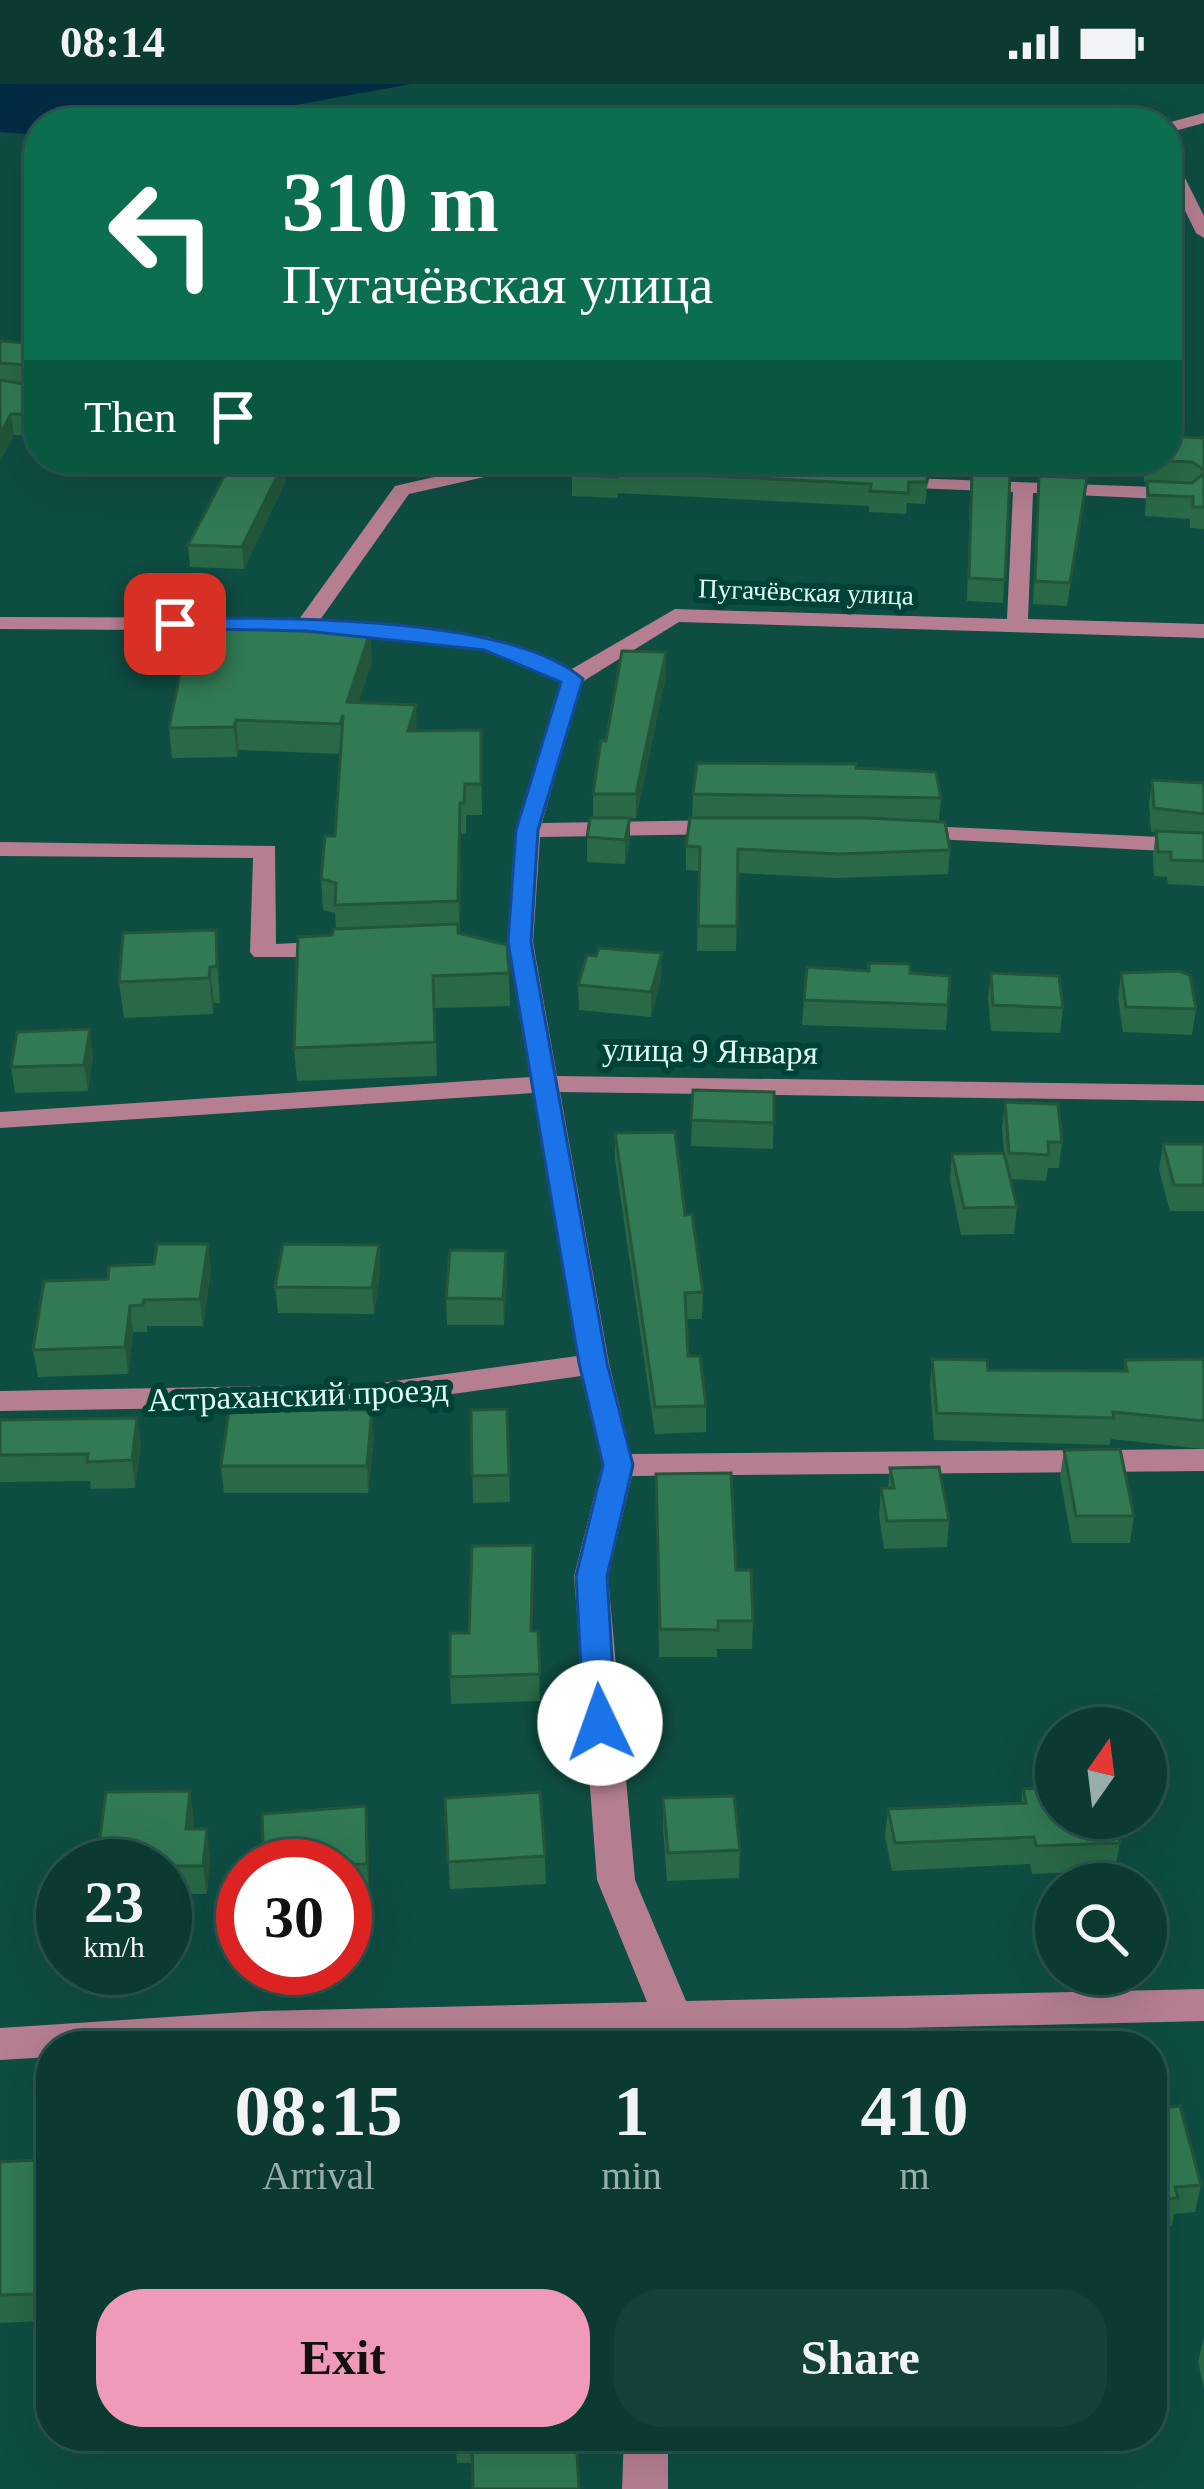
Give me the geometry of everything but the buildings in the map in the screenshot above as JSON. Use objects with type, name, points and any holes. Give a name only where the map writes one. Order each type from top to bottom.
[{"type":"street","points":[[1182,188],[1204,233]]},
{"type":"street","points":[[306,625],[401,490],[472,474]]},
{"type":"street","points":[[862,480],[1189,494]]},
{"type":"street","points":[[1017,626],[1023,487]]},
{"type":"street","name":"Пугачёвская улица","points":[[572,679],[675,615],[1204,631]]},
{"type":"street","points":[[0,623],[306,625],[488,644],[572,679],[527,830],[508,942],[542,1084],[593,1363],[618,1465],[591,1576],[616,1880],[671,2031]]},
{"type":"street","points":[[527,830],[747,828]]},
{"type":"street","points":[[888,831],[1204,846]]},
{"type":"street","points":[[0,849],[266,851],[263,952],[356,948]]},
{"type":"street","name":"улица 9 Января","points":[[0,1120],[542,1084],[1204,1093]]},
{"type":"street","name":"Астраханский проезд","points":[[0,1402],[251,1400],[499,1385],[593,1363]]},
{"type":"street","points":[[618,1465],[1204,1460]]},
{"type":"street","points":[[691,2031],[1204,2005]]},
{"type":"street","points":[[199,2031],[260,2027],[589,2031]]},
{"type":"street","points":[[0,2044],[36,2042]]},
{"type":"street","points":[[645,2489],[646,2451]]},
{"type":"water","points":[[0,84],[411,84],[279,108],[24,108],[24,134],[0,132]]},
{"type":"route","points":[[175,624],[306,625],[488,644],[572,679],[527,830],[520,942],[593,1363],[618,1465],[591,1576],[600,1723]]}]
